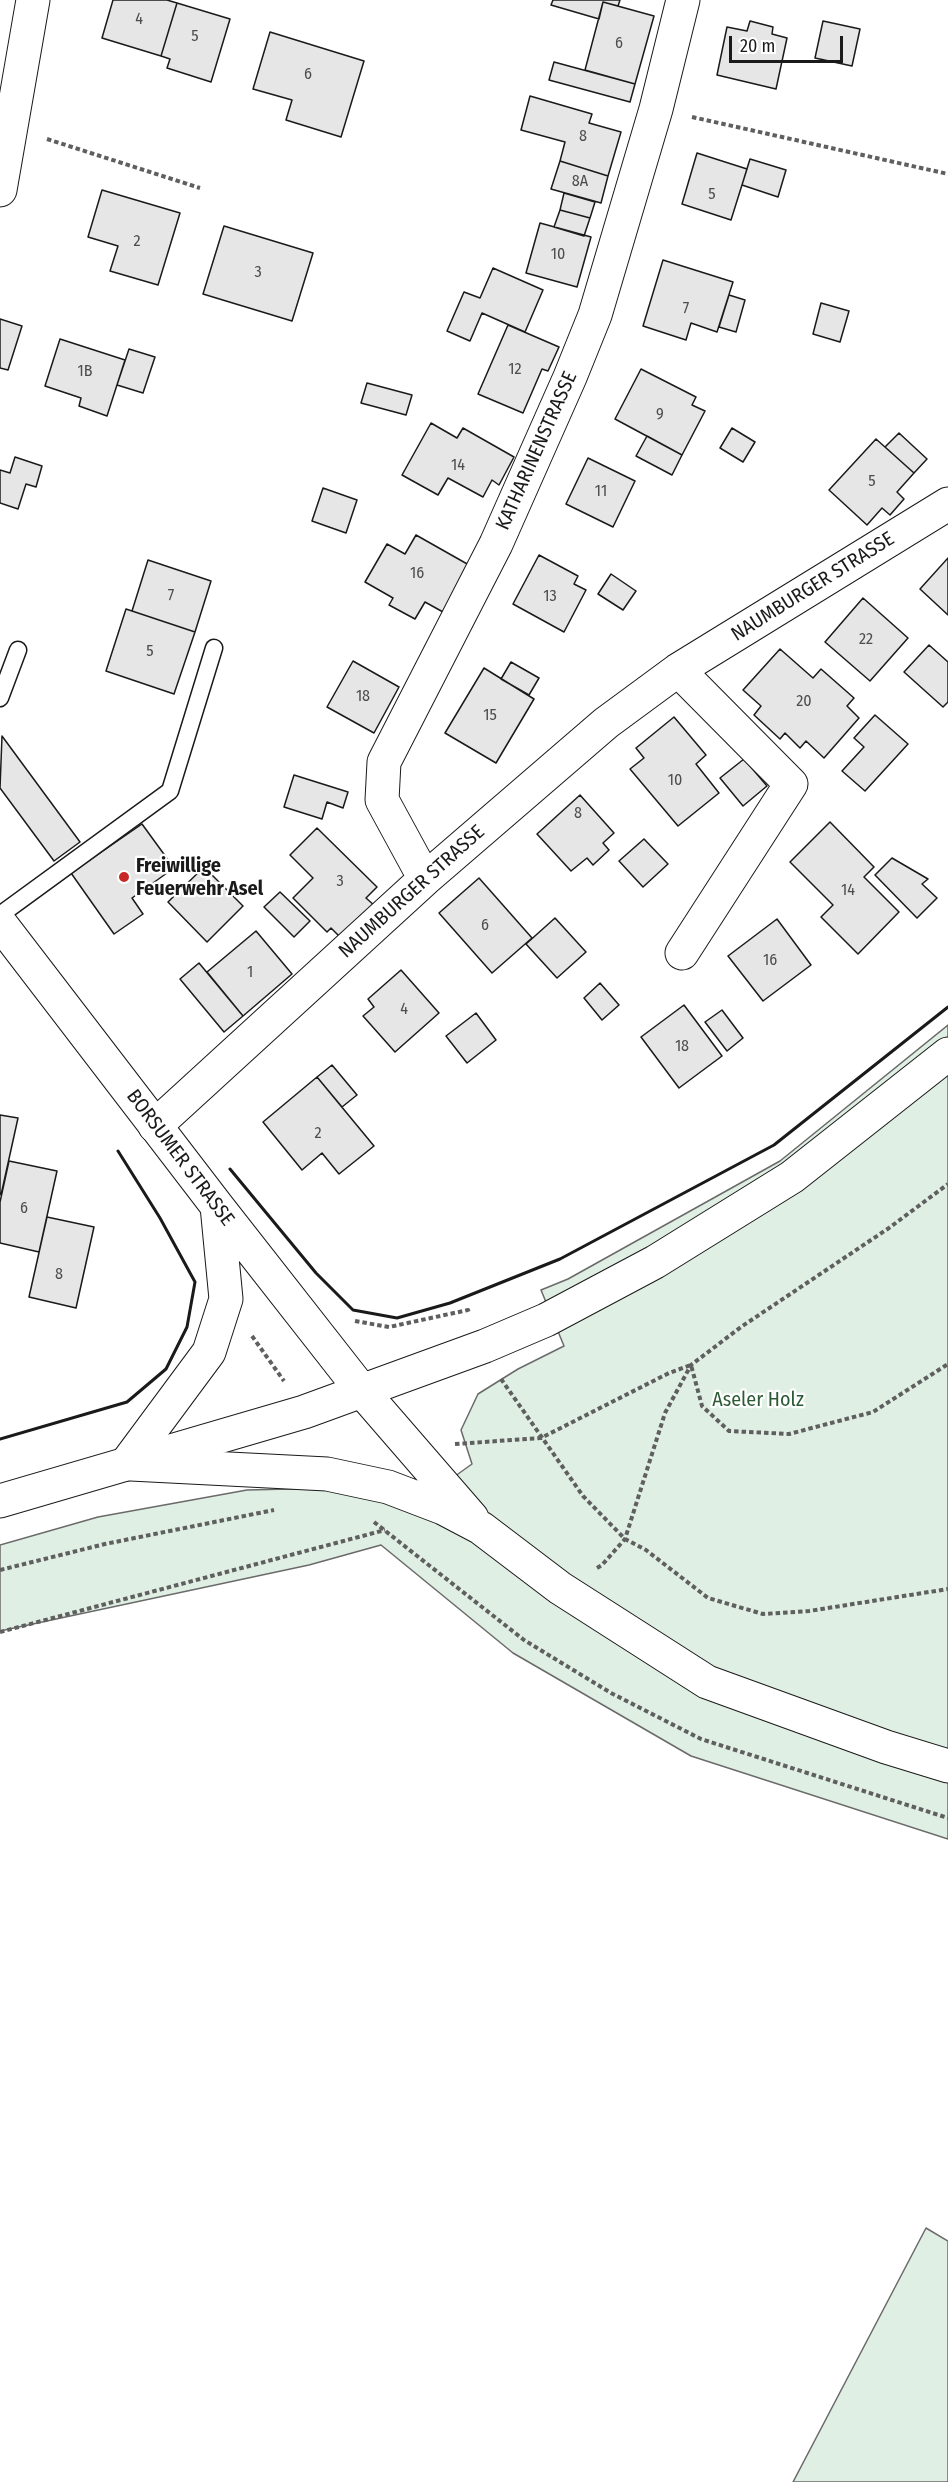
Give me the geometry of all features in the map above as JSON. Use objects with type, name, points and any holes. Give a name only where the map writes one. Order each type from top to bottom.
[{"type":"street","points":[[0,190],[33,0]]},
{"type":"street","name":"KATHARINENSTRASSE","points":[[425,879],[382,800],[384,762],[496,543],[595,315],[656,109],[683,0]]},
{"type":"street","name":"NAUMBURGER STRASSE","points":[[155,1126],[425,879],[606,723],[678,670],[948,504]]},
{"type":"street","points":[[678,670],[791,784],[682,953]]},
{"type":"street","name":"BORSUMER STRASSE","points":[[0,922],[155,1126],[362,1391],[481,1528]]},
{"type":"street","points":[[0,1501],[304,1412],[485,1346],[546,1320],[655,1262],[792,1177],[948,1054]]},
{"type":"street","points":[[126,1464],[209,1352],[226,1299],[217,1206]]},
{"type":"street","points":[[126,1464],[327,1474],[388,1487],[442,1508],[481,1528],[560,1588],[707,1682],[886,1747],[948,1766]]},
{"type":"lane","points":[[0,915],[170,791],[214,648]]},
{"type":"lane","points":[[0,698],[18,650]]},
{"type":"path","points":[[656,109],[948,174]]},
{"type":"path","points":[[12,127],[200,188]]},
{"type":"path","points":[[541,1438],[669,1373],[692,1365],[741,1327],[889,1228],[948,1184]]},
{"type":"path","points":[[348,1317],[358,1323],[388,1327],[468,1310],[502,1381],[583,1496],[625,1539],[646,1550],[708,1598],[763,1614],[809,1611],[948,1589]]},
{"type":"path","points":[[692,1365],[702,1406],[729,1431],[789,1434],[873,1412],[948,1364]]},
{"type":"path","points":[[560,1588],[602,1565],[625,1539],[665,1413],[692,1365]]},
{"type":"path","points":[[0,1632],[383,1530],[442,1508]]},
{"type":"path","points":[[0,1570],[105,1544],[277,1509]]},
{"type":"path","points":[[369,1519],[524,1640],[611,1693],[701,1739],[948,1818]]},
{"type":"green space","name":"Aseler Holz","points":[[948,1025],[948,1839],[691,1756],[513,1653],[381,1545],[309,1565],[0,1631],[0,1545],[98,1517],[247,1490],[332,1488],[409,1509],[472,1464],[461,1430],[478,1394],[518,1369],[564,1346],[541,1290],[568,1279],[780,1161]]},
{"type":"green space","points":[[926,2228],[948,2241],[948,2482],[793,2482]]},
{"type":"building","points":[[113,0],[167,0],[177,3],[161,56],[102,38]]},
{"type":"building","points":[[553,0],[620,0],[618,6],[603,2],[599,19],[551,5]]},
{"type":"building","points":[[603,2],[654,16],[635,84],[585,70]]},
{"type":"building","points":[[177,3],[230,19],[211,82],[167,68],[170,59],[161,56]]},
{"type":"building","points":[[750,21],[773,27],[772,34],[787,38],[776,89],[717,75],[727,27],[747,31]]},
{"type":"building","points":[[823,21],[860,29],[852,66],[815,58]]},
{"type":"building","points":[[270,32],[364,61],[341,137],[286,120],[292,100],[253,89]]},
{"type":"building","points":[[554,62],[635,84],[630,102],[549,80]]},
{"type":"building","points":[[530,96],[592,114],[589,123],[621,132],[608,176],[560,161],[565,142],[521,130]]},
{"type":"building","points":[[697,153],[747,169],[731,220],[682,204]]},
{"type":"building","points":[[750,159],[786,170],[778,197],[742,185]]},
{"type":"building","points":[[560,161],[608,176],[601,203],[551,189]]},
{"type":"building","points":[[102,190],[180,213],[158,285],[110,271],[118,246],[88,237]]},
{"type":"building","points":[[564,193],[595,202],[590,218],[560,210]]},
{"type":"building","points":[[560,210],[590,218],[584,236],[554,227]]},
{"type":"building","points":[[540,223],[591,237],[577,287],[526,273]]},
{"type":"building","points":[[224,226],[313,253],[292,321],[203,294]]},
{"type":"building","points":[[663,260],[733,282],[717,332],[691,323],[686,340],[643,326]]},
{"type":"building","points":[[493,268],[543,290],[525,332],[482,313],[470,341],[447,331],[464,292],[480,298]]},
{"type":"building","points":[[729,295],[745,300],[736,332],[719,327]]},
{"type":"building","points":[[821,303],[849,311],[840,342],[813,334]]},
{"type":"building","points":[[0,319],[22,326],[8,370],[0,368]]},
{"type":"building","points":[[508,325],[559,347],[548,371],[542,369],[523,413],[478,394]]},
{"type":"building","points":[[60,339],[125,360],[107,416],[79,406],[81,398],[45,386]]},
{"type":"building","points":[[129,349],[155,357],[143,393],[117,385]]},
{"type":"building","points":[[641,369],[696,397],[692,405],[705,411],[682,455],[615,419]]},
{"type":"building","points":[[367,383],[412,395],[406,415],[361,403]]},
{"type":"building","points":[[431,423],[457,438],[463,428],[514,457],[499,485],[492,480],[483,497],[448,478],[438,495],[402,475]]},
{"type":"building","points":[[732,428],[755,442],[743,462],[720,448]]},
{"type":"building","points":[[899,433],[927,459],[914,473],[885,447]]},
{"type":"building","points":[[647,436],[682,455],[672,475],[636,456]]},
{"type":"building","points":[[876,439],[914,473],[897,492],[904,499],[890,515],[882,508],[867,525],[829,490]]},
{"type":"building","points":[[15,457],[42,466],[36,487],[26,484],[18,509],[0,503],[0,470],[10,473]]},
{"type":"building","points":[[588,458],[635,481],[613,527],[566,504]]},
{"type":"building","points":[[323,488],[357,500],[346,533],[312,521]]},
{"type":"building","points":[[416,535],[469,565],[443,612],[425,602],[415,619],[389,605],[393,598],[365,582],[387,544],[405,554]]},
{"type":"building","points":[[539,555],[578,576],[574,584],[586,590],[564,632],[513,604]]},
{"type":"building","points":[[948,558],[948,615],[920,589]]},
{"type":"building","points":[[148,560],[211,581],[195,632],[132,611]]},
{"type":"building","points":[[611,574],[636,591],[623,610],[598,594]]},
{"type":"building","points":[[863,598],[908,638],[870,681],[825,642]]},
{"type":"building","points":[[126,609],[195,632],[174,694],[106,671]]},
{"type":"building","points":[[929,645],[948,662],[948,702],[943,707],[904,672]]},
{"type":"building","points":[[780,649],[813,678],[821,669],[854,698],[847,706],[859,718],[824,758],[806,741],[800,748],[785,733],[780,739],[754,715],[761,706],[743,690]]},
{"type":"building","points":[[353,661],[399,687],[374,733],[327,707]]},
{"type":"building","points":[[511,662],[539,678],[529,695],[501,679]]},
{"type":"building","points":[[484,668],[534,699],[496,763],[445,733]]},
{"type":"building","points":[[875,715],[908,744],[865,791],[842,771],[864,747],[854,738]]},
{"type":"building","points":[[674,717],[706,755],[696,764],[719,793],[678,826],[630,769],[644,758],[636,748]]},
{"type":"building","points":[[2,736],[80,842],[54,861],[0,788]]},
{"type":"building","points":[[744,759],[767,786],[743,806],[720,778]]},
{"type":"building","points":[[294,775],[348,792],[343,808],[327,802],[322,819],[284,807]]},
{"type":"building","points":[[580,795],[614,833],[603,843],[609,850],[593,865],[587,858],[571,871],[537,834]]},
{"type":"building","points":[[830,822],[874,867],[864,877],[899,912],[858,954],[821,917],[833,905],[790,862]]},
{"type":"building","points":[[142,824],[174,868],[132,898],[143,914],[114,934],[71,873]]},
{"type":"building","points":[[317,828],[377,887],[366,898],[375,906],[342,939],[331,928],[327,932],[293,898],[313,878],[290,855]]},
{"type":"building","points":[[644,839],[668,864],[643,887],[619,861]]},
{"type":"building","points":[[892,858],[928,879],[922,884],[937,898],[917,918],[875,875]]},
{"type":"building","points":[[204,867],[243,906],[207,942],[168,902]]},
{"type":"building","points":[[479,878],[532,938],[492,973],[439,913]]},
{"type":"building","points":[[280,892],[310,921],[294,937],[264,907]]},
{"type":"building","points":[[555,918],[586,952],[557,978],[526,944]]},
{"type":"building","points":[[777,919],[811,965],[763,1001],[728,956]]},
{"type":"building","points":[[256,931],[292,974],[243,1016],[207,972]]},
{"type":"building","points":[[199,963],[243,1016],[224,1032],[180,979]]},
{"type":"building","points":[[401,970],[439,1013],[395,1052],[363,1016],[374,1007],[368,999]]},
{"type":"building","points":[[600,983],[619,1005],[602,1020],[584,998]]},
{"type":"building","points":[[684,1005],[722,1056],[679,1088],[641,1037]]},
{"type":"building","points":[[722,1010],[743,1038],[727,1051],[705,1022]]},
{"type":"building","points":[[476,1013],[496,1040],[467,1063],[446,1036]]},
{"type":"building","points":[[332,1065],[357,1095],[342,1107],[317,1077]]},
{"type":"building","points":[[317,1077],[374,1146],[339,1174],[322,1153],[302,1170],[263,1122]]},
{"type":"building","points":[[0,1115],[18,1118],[1,1195],[0,1194]]},
{"type":"building","points":[[9,1161],[57,1171],[39,1252],[0,1243],[0,1202]]},
{"type":"building","points":[[47,1217],[94,1227],[76,1308],[29,1297]]},
{"type":"wall","points":[[230,1169],[316,1273],[353,1310],[397,1318],[450,1303],[560,1259],[774,1145],[948,1007]]},
{"type":"wall","points":[[0,1439],[127,1402],[166,1369],[187,1327],[195,1282],[160,1218],[118,1151]]},
{"type":"place","name":"Freiwillige Feuerwehr Asel","points":[[124,877]]}]
